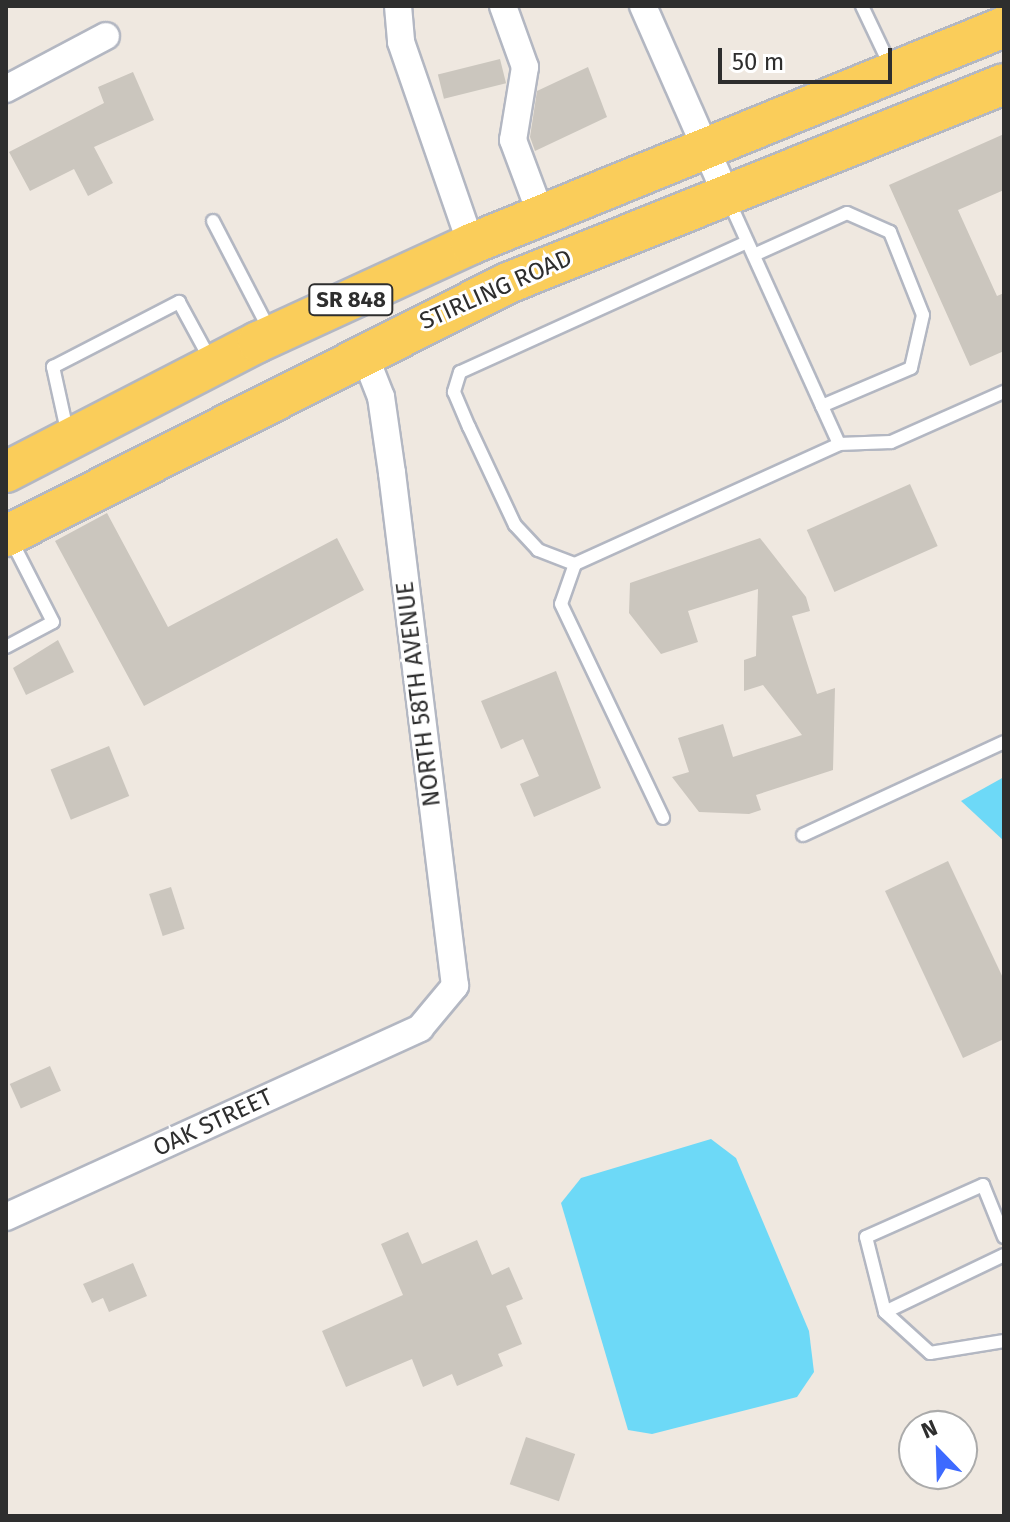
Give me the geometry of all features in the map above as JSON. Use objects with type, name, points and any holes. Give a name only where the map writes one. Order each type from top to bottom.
[{"type":"main road","name":"SR 848","points":[[6,472],[272,336],[471,244],[704,145],[1004,27]]},
{"type":"main road","name":"STIRLING ROAD","points":[[7,535],[363,351],[725,192],[1004,84]]},
{"type":"street","points":[[398,6],[401,42],[471,244]]},
{"type":"street","points":[[503,6],[525,67],[513,140],[541,215]]},
{"type":"street","points":[[643,6],[725,192]]},
{"type":"street","points":[[6,89],[106,36]]},
{"type":"street","name":"NORTH 58TH AVENUE","points":[[363,351],[381,397],[455,986],[420,1028]]},
{"type":"street","name":"OAK STREET","points":[[6,1217],[420,1028]]},
{"type":"lane","points":[[862,6],[893,70]]},
{"type":"lane","points":[[725,192],[839,444]]},
{"type":"lane","points":[[754,255],[847,213],[890,232],[923,315],[911,368],[822,406]]},
{"type":"lane","points":[[213,221],[272,336]]},
{"type":"lane","points":[[747,242],[460,372],[454,392],[515,525],[538,550],[575,564],[839,444],[891,442],[1004,392]]},
{"type":"lane","points":[[70,439],[53,367],[179,302],[213,365]]},
{"type":"lane","points":[[6,647],[53,622],[7,535]]},
{"type":"lane","points":[[575,564],[561,604],[663,818]]},
{"type":"lane","points":[[803,835],[1004,742]]},
{"type":"lane","points":[[1004,1237],[983,1185],[866,1237],[885,1312],[930,1353],[1004,1341]]},
{"type":"lane","points":[[885,1312],[1004,1255]]},
{"type":"water","points":[[1004,777],[1004,841],[961,801]]},
{"type":"water","points":[[711,1139],[736,1158],[809,1331],[814,1372],[797,1397],[652,1434],[628,1430],[561,1203],[581,1178]]},
{"type":"building","points":[[500,59],[506,83],[444,99],[438,74]]},
{"type":"building","points":[[588,67],[607,117],[535,151],[530,137],[537,91]]},
{"type":"building","points":[[133,72],[154,120],[94,147],[113,183],[88,196],[74,169],[30,191],[9,152],[104,103],[98,87]]},
{"type":"building","points":[[1004,134],[1004,190],[958,210],[997,296],[1004,293],[1004,351],[970,366],[889,185]]},
{"type":"building","points":[[910,484],[938,546],[834,592],[807,530]]},
{"type":"building","points":[[107,513],[168,627],[337,538],[364,590],[144,706],[55,541]]},
{"type":"building","points":[[760,538],[806,597],[810,611],[792,616],[817,694],[835,688],[833,770],[756,795],[761,810],[749,814],[699,812],[672,777],[689,772],[678,738],[723,724],[733,757],[802,735],[763,685],[744,691],[744,660],[756,656],[758,589],[688,611],[698,642],[661,654],[629,613],[630,583]]},
{"type":"building","points":[[58,640],[74,672],[26,695],[13,668]]},
{"type":"building","points":[[556,671],[601,788],[534,817],[520,784],[539,776],[523,739],[501,749],[481,701]]},
{"type":"building","points":[[109,746],[129,796],[71,820],[51,770]]},
{"type":"building","points":[[948,861],[1004,980],[1004,1039],[963,1058],[885,891]]},
{"type":"building","points":[[171,887],[185,929],[163,936],[149,894]]},
{"type":"building","points":[[50,1066],[61,1091],[21,1109],[10,1084]]},
{"type":"building","points":[[408,1232],[422,1264],[477,1240],[492,1275],[509,1267],[523,1299],[506,1306],[522,1344],[498,1354],[503,1366],[457,1386],[452,1374],[423,1387],[412,1359],[346,1387],[322,1331],[403,1295],[381,1244]]},
{"type":"building","points":[[133,1263],[147,1296],[109,1312],[103,1298],[92,1303],[83,1284]]},
{"type":"building","points":[[526,1437],[575,1454],[559,1501],[510,1484]]}]
